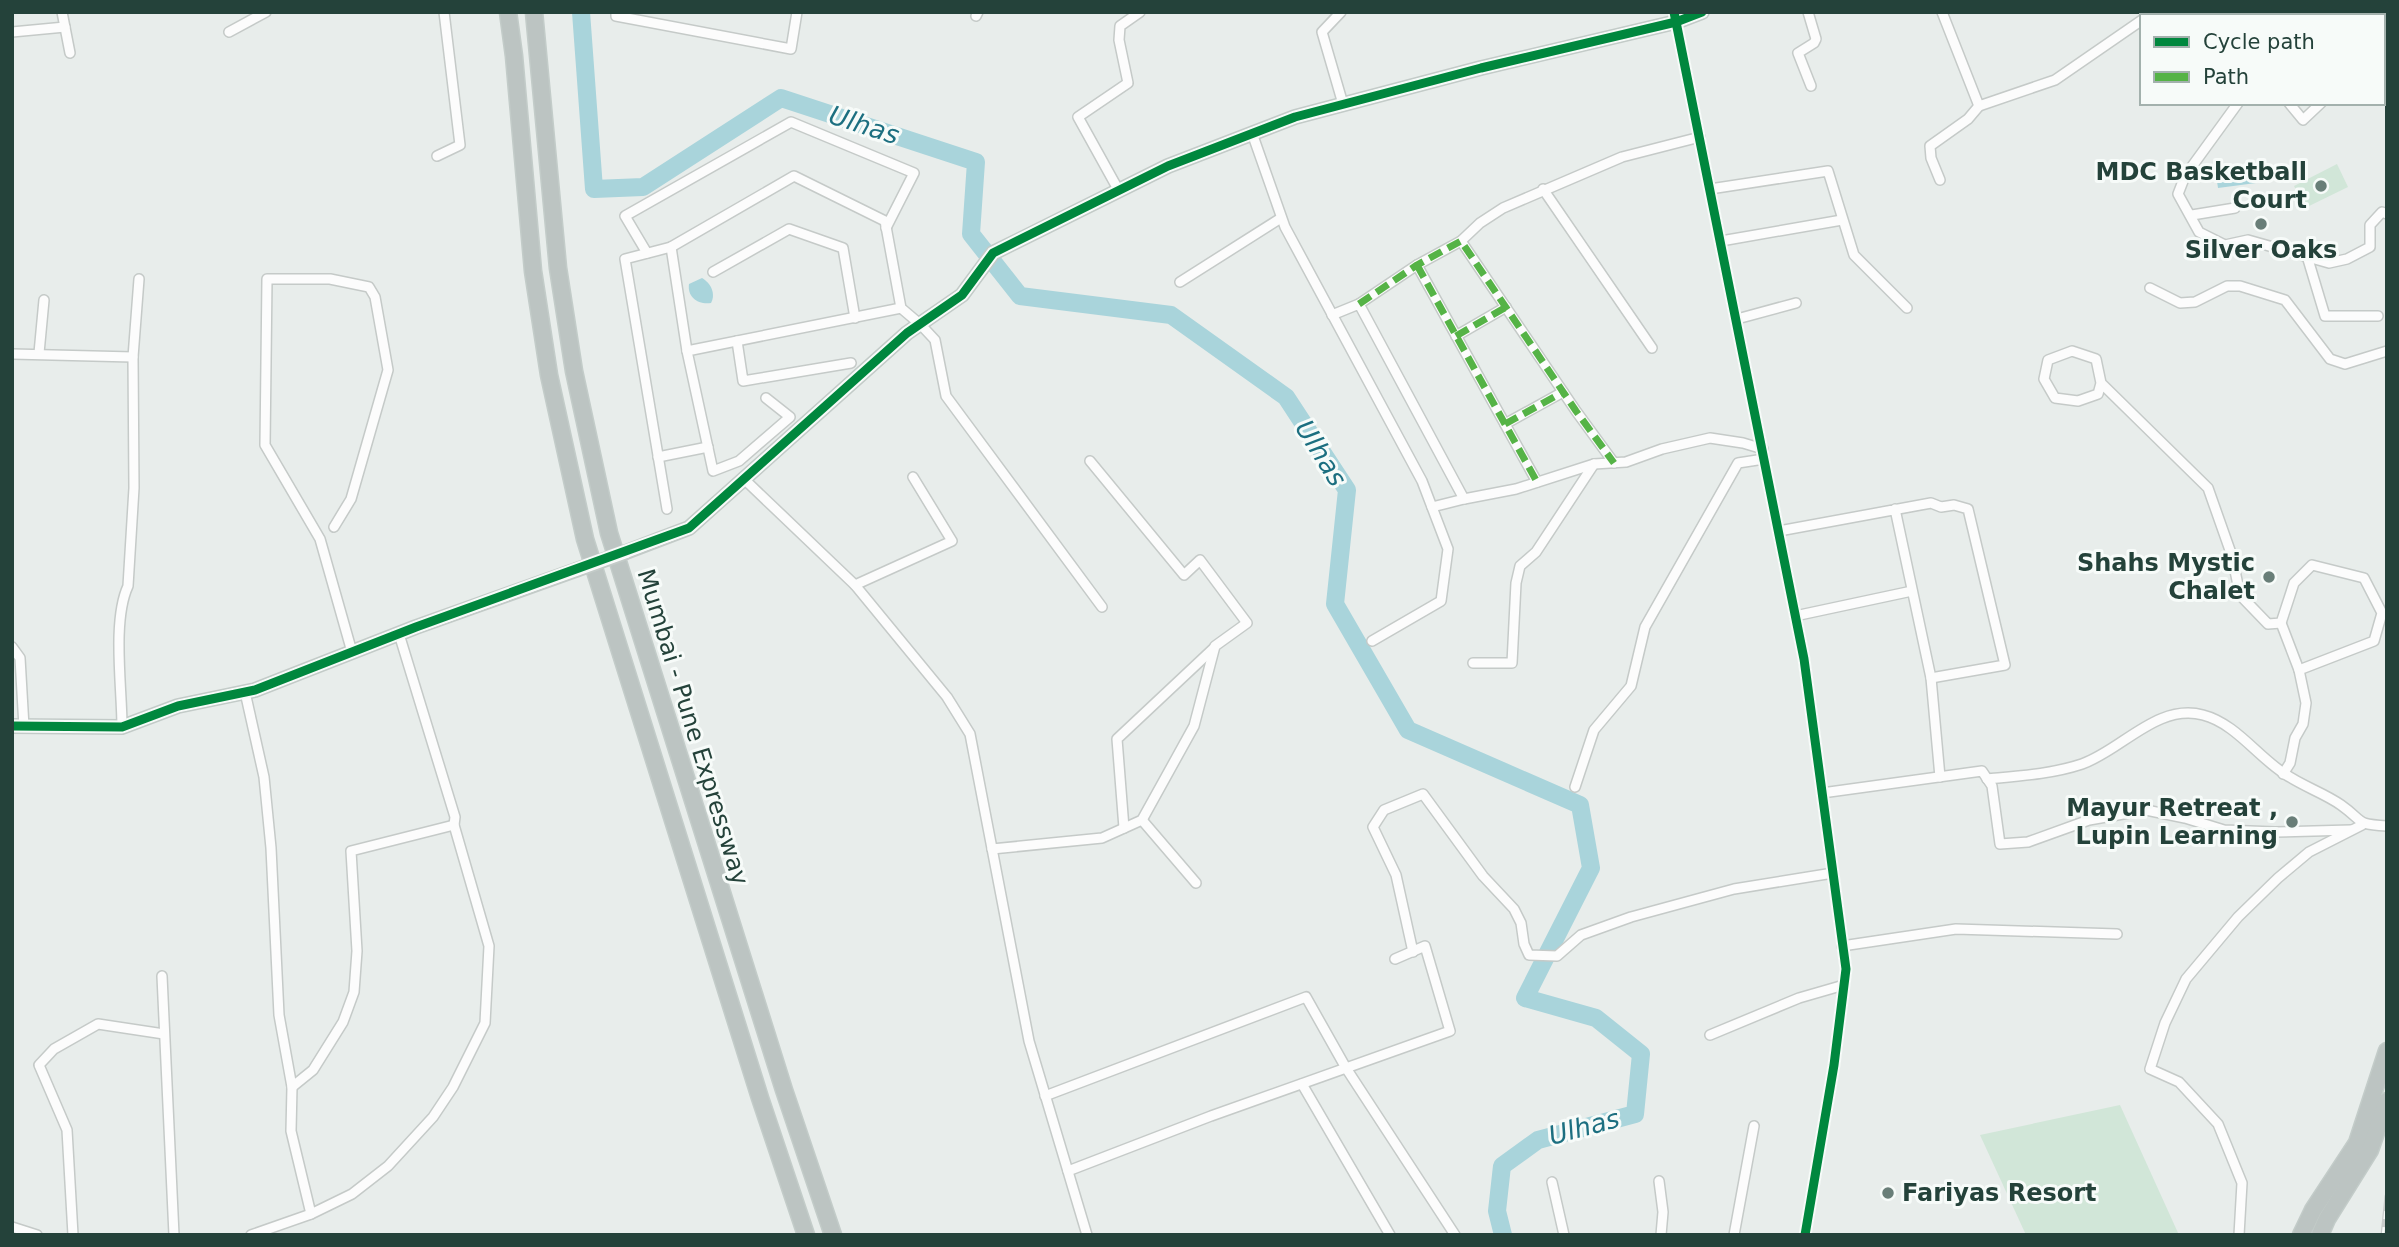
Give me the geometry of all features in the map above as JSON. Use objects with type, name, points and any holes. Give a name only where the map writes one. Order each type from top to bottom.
[{"type":"highway","name":"Mumbai - Pune Expressway","points":[[508,12],[533,271],[549,375],[585,539],[760,1098],[806,1235]]},
{"type":"highway","name":"Mumbai - Pune Expressway","points":[[534,12],[558,268],[574,371],[609,533],[784,1090],[833,1235]]},
{"type":"highway","points":[[2301,1235],[2313,1210],[2357,1143],[2387,1051]]},
{"type":"highway","points":[[2320,1235],[2370,1150],[2387,1101]]},
{"type":"street","points":[[62,12],[70,52]]},
{"type":"street","points":[[229,32],[266,12]]},
{"type":"street","points":[[437,156],[460,145],[444,12]]},
{"type":"street","points":[[616,12],[616,16],[791,49],[797,12]]},
{"type":"street","points":[[1119,191],[1078,117],[1128,83],[1119,40],[1120,26],[1140,12]]},
{"type":"street","points":[[1341,12],[1322,32],[1343,104]]},
{"type":"street","points":[[12,647],[20,658],[18,726],[122,727],[178,706],[245,692],[626,552],[689,527],[907,333],[962,295],[993,253],[1168,166],[1295,117],[1702,12]]},
{"type":"street","points":[[1808,12],[1816,39],[1814,43],[1800,50],[1798,58],[1811,86]]},
{"type":"street","points":[[1942,12],[1979,106]]},
{"type":"street","points":[[1675,17],[1804,659],[1846,969],[1834,1066],[1805,1235]]},
{"type":"street","points":[[1940,180],[1931,158],[1930,146],[1968,119],[1979,106],[2055,80],[2140,21]]},
{"type":"street","points":[[12,32],[65,27]]},
{"type":"street","points":[[2237,105],[2185,176],[2178,194],[2199,232],[2225,245],[2248,240],[2329,263],[2347,259],[2370,247],[2370,225],[2382,212],[2387,214]]},
{"type":"street","points":[[2291,105],[2303,120],[2319,105]]},
{"type":"street","points":[[647,253],[625,216],[791,122],[914,173],[886,228]]},
{"type":"street","points":[[1252,133],[1281,218],[1422,481],[1448,549],[1441,601],[1372,641]]},
{"type":"street","points":[[1332,314],[1359,304],[1417,265],[1461,241],[1480,223],[1503,208],[1622,157],[1700,137]]},
{"type":"street","points":[[1710,189],[1828,171],[1854,254],[1907,308]]},
{"type":"street","points":[[667,509],[625,259],[671,247],[794,176],[885,221],[901,309],[935,340],[946,396],[1102,607]]},
{"type":"street","points":[[1543,190],[1652,348]]},
{"type":"street","points":[[2192,215],[2235,208]]},
{"type":"street","points":[[1180,282],[1281,218]]},
{"type":"street","points":[[1721,241],[1842,220]]},
{"type":"street","points":[[713,272],[789,229],[843,248],[855,318]]},
{"type":"street","points":[[1461,241],[1614,463]]},
{"type":"street","points":[[671,247],[687,351],[713,471],[739,461],[790,417],[766,398]]},
{"type":"street","points":[[2307,257],[2325,316],[2378,316]]},
{"type":"street","points":[[1417,265],[1537,482]]},
{"type":"street","points":[[122,727],[120,625],[123,597],[128,586],[135,488],[133,357],[139,279]]},
{"type":"street","points":[[334,527],[351,499],[388,370],[375,297],[369,287],[330,279],[267,279],[265,445],[320,538],[352,652]]},
{"type":"street","points":[[2150,288],[2180,303],[2195,302],[2227,286],[2240,286],[2285,300],[2330,359],[2345,364],[2387,351]]},
{"type":"street","points":[[39,353],[44,300]]},
{"type":"street","points":[[1737,319],[1796,303]]},
{"type":"street","points":[[1359,304],[1464,499]]},
{"type":"street","points":[[1456,336],[1506,307]]},
{"type":"street","points":[[687,351],[901,309]]},
{"type":"street","points":[[737,341],[743,381],[850,363]]},
{"type":"street","points":[[2101,383],[2098,394],[2078,401],[2055,398],[2044,379],[2048,360],[2072,351],[2096,359],[2101,383],[2208,488],[2232,556],[2240,596],[2268,624],[2281,623]]},
{"type":"street","points":[[12,354],[133,357]]},
{"type":"street","points":[[1505,424],[1563,392]]},
{"type":"street","points":[[1432,507],[1516,489],[1594,464],[1626,461],[1710,438],[1743,443],[1763,454]]},
{"type":"street","points":[[658,457],[708,447]]},
{"type":"street","points":[[1575,787],[1594,730],[1631,686],[1645,626],[1721,490],[1738,463],[1763,454]]},
{"type":"street","points":[[1090,461],[1184,575],[1200,560],[1247,623],[1215,646],[1117,739],[1124,828]]},
{"type":"street","points":[[1473,663],[1512,663],[1516,583],[1520,566],[1536,552],[1594,464]]},
{"type":"street","points":[[855,585],[953,541],[913,477]]},
{"type":"street","points":[[744,479],[855,585],[947,697],[970,734],[1029,1041],[1087,1235]]},
{"type":"street","points":[[1779,531],[1931,503],[1941,507],[1954,505],[1968,509],[2005,666],[1931,678]]},
{"type":"street","points":[[1895,509],[1931,678],[1940,777]]},
{"type":"street","points":[[2283,774],[2290,762],[2295,738],[2303,724],[2306,703],[2299,670],[2281,623],[2294,583],[2312,565],[2364,578],[2382,613],[2374,640],[2299,670]]},
{"type":"street","points":[[1795,616],[1912,591]]},
{"type":"street","points":[[251,1235],[310,1214],[352,1194],[388,1166],[433,1117],[453,1087],[485,1023],[489,946],[454,817],[399,634]]},
{"type":"street","points":[[992,849],[1102,838],[1142,820],[1194,726],[1215,646]]},
{"type":"street","points":[[245,692],[264,777],[271,848],[279,1015],[292,1087],[291,1131],[310,1214]]},
{"type":"street","points":[[1987,779],[2052,772],[2084,764],[2150,724],[2188,713],[2204,715],[2227,727],[2283,774],[2341,805],[2362,825]]},
{"type":"street","points":[[1822,793],[1982,771],[1992,786],[2000,844],[2028,842],[2089,820],[2146,810],[2185,818],[2224,831],[2351,831]]},
{"type":"street","points":[[1413,952],[1396,875],[1373,827],[1384,810],[1423,794],[1483,876],[1514,909],[1521,923],[1524,944],[1529,955],[1557,956],[1581,935],[1734,888],[1833,873]]},
{"type":"street","points":[[1142,820],[1196,883]]},
{"type":"street","points":[[292,1087],[313,1070],[343,1022],[354,992],[357,951],[351,851],[454,825]]},
{"type":"street","points":[[2239,1235],[2242,1183],[2218,1124],[2179,1082],[2150,1069],[2165,1023],[2186,979],[2238,916],[2278,878],[2309,852],[2362,825],[2387,826]]},
{"type":"street","points":[[1842,946],[1956,929],[2117,934]]},
{"type":"street","points":[[1068,1171],[1450,1031],[1425,946],[1395,959]]},
{"type":"street","points":[[162,976],[174,1235]]},
{"type":"street","points":[[1710,1035],[1799,998],[1844,985]]},
{"type":"street","points":[[1045,1096],[1306,997],[1346,1068],[1455,1235]]},
{"type":"street","points":[[73,1235],[67,1130],[39,1065],[54,1049],[98,1024],[164,1034]]},
{"type":"street","points":[[1302,1084],[1390,1235]]},
{"type":"street","points":[[1734,1235],[1754,1126]]},
{"type":"street","points":[[1659,1181],[1663,1212],[1661,1235]]},
{"type":"street","points":[[1552,1182],[1564,1235]]},
{"type":"street","points":[[12,1227],[37,1235]]},
{"type":"green space","name":"MDC Basketball Court","points":[[2337,164],[2348,187],[2305,208],[2294,186]]},
{"type":"green space","points":[[2120,1105],[2179,1235],[2026,1235],[1980,1135]]},
{"type":"water","points":[[2253,164],[2256,183],[2218,188],[2215,168]]},
{"type":"water","points":[[702,278],[712,289],[711,303],[698,301],[690,293],[689,284]]},
{"type":"waterway","name":"Ulhas","points":[[581,12],[594,189],[643,187],[781,98],[976,162],[971,234],[1020,296],[1171,315],[1286,397],[1347,490],[1335,604],[1408,730],[1580,805],[1591,868],[1525,998],[1596,1018],[1641,1054],[1635,1114],[1538,1140],[1502,1166],[1497,1211],[1503,1235]]},
{"type":"railway","points":[[2383,1235],[2387,1196]]},
{"type":"marked path","points":[[1359,304],[1417,265],[1461,241],[1614,463]]},
{"type":"marked path","points":[[1417,265],[1537,482]]},
{"type":"marked path","points":[[1456,336],[1506,307]]},
{"type":"marked path","points":[[1505,424],[1563,392]]},
{"type":"cycle path","points":[[1674,12],[1804,659],[1846,969],[1834,1065],[1805,1235]]},
{"type":"cycle path","points":[[12,726],[122,727],[178,706],[255,690],[416,627],[689,528],[907,333],[962,295],[993,253],[1168,166],[1295,117],[1481,68],[1676,22],[1702,12]]},
{"type":"place","name":"MDC Basketball Court","points":[[2321,186]]},
{"type":"place","name":"Silver Oaks","points":[[2261,224]]},
{"type":"place","name":"Shahs Mystic Chalet","points":[[2269,577]]},
{"type":"place","name":"Mayur Retreat , Lupin Learning","points":[[2292,822]]},
{"type":"place","name":"Fariyas Resort","points":[[1888,1193]]}]
